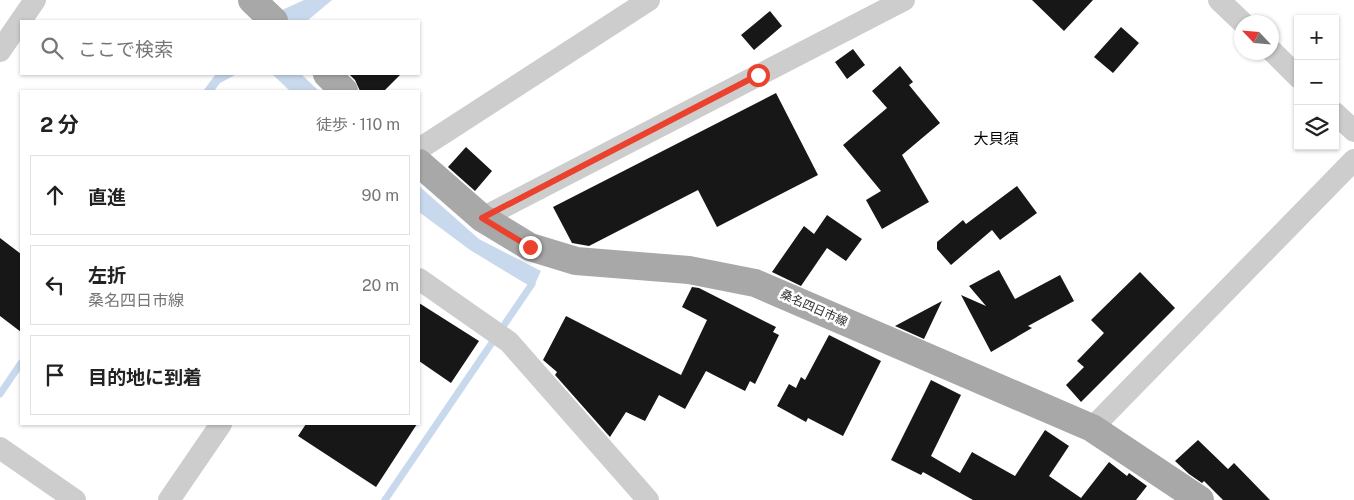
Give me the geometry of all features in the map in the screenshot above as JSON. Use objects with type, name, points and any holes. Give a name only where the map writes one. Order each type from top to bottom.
[{"type":"main road","points":[[327,75],[343,90]]},
{"type":"main road","name":"桑名四日市線","points":[[420,164],[482,218],[530,247],[576,261],[689,270],[755,283],[1092,428],[1200,500]]},
{"type":"street","points":[[21,20],[35,0]]},
{"type":"street","points":[[420,148],[649,0]]},
{"type":"street","points":[[482,218],[904,0]]},
{"type":"street","points":[[1219,0],[1235,15]]},
{"type":"street","points":[[0,51],[20,22]]},
{"type":"street","points":[[1279,58],[1294,73]]},
{"type":"street","points":[[1339,117],[1354,131]]},
{"type":"street","points":[[1092,428],[1354,160]]},
{"type":"street","points":[[420,281],[498,334],[648,500]]},
{"type":"street","points":[[169,500],[220,425]]},
{"type":"street","points":[[0,448],[75,500]]},
{"type":"water","points":[[304,0],[332,0],[308,20],[266,20],[271,15]]},
{"type":"water","points":[[215,75],[235,75],[220,83],[215,90],[204,90]]},
{"type":"water","points":[[273,75],[302,75],[318,90],[289,90]]},
{"type":"water","points":[[420,187],[479,239],[541,271],[533,288],[470,250],[420,213]]},
{"type":"building","points":[[1032,0],[1093,0],[1064,31]]},
{"type":"building","points":[[770,11],[782,26],[754,50],[741,35]]},
{"type":"building","points":[[1121,27],[1139,43],[1113,73],[1094,57]]},
{"type":"building","points":[[853,49],[865,65],[847,79],[835,62]]},
{"type":"building","points":[[900,66],[913,82],[909,85],[940,123],[902,155],[929,202],[882,229],[866,200],[881,191],[843,145],[887,108],[872,91]]},
{"type":"building","points":[[350,75],[400,75],[385,90],[360,90],[355,80]]},
{"type":"building","points":[[776,93],[818,175],[717,227],[698,190],[589,246],[572,243],[553,207]]},
{"type":"building","points":[[466,147],[492,171],[475,191],[448,167]]},
{"type":"building","points":[[1017,186],[1037,213],[1000,240],[992,230],[951,265],[937,249],[937,242],[963,220],[966,224]]},
{"type":"building","points":[[827,215],[862,239],[846,261],[827,248],[801,286],[772,272],[804,226],[814,234]]},
{"type":"building","points":[[0,238],[20,253],[20,331],[0,316]]},
{"type":"building","points":[[999,270],[1015,299],[1060,275],[1074,301],[1028,326],[1032,328],[991,352],[961,295],[986,306],[969,286]]},
{"type":"building","points":[[1140,272],[1175,308],[1081,402],[1066,385],[1084,367],[1077,361],[1104,333],[1091,320]]},
{"type":"building","points":[[692,287],[699,288],[776,327],[773,332],[779,335],[755,384],[750,381],[745,391],[706,371],[685,409],[659,395],[645,421],[626,412],[610,437],[555,375],[557,372],[543,360],[566,316],[681,375],[707,320],[682,307]]},
{"type":"building","points":[[942,301],[924,339],[895,326]]},
{"type":"building","points":[[420,304],[479,341],[451,383],[420,362]]},
{"type":"building","points":[[829,335],[881,361],[843,436],[808,418],[806,422],[777,406],[789,384],[796,388],[801,377],[805,380]]},
{"type":"building","points":[[931,380],[961,395],[931,456],[960,473],[972,452],[1015,476],[1045,430],[1069,446],[1049,476],[1081,498],[1109,462],[1127,476],[1129,473],[1147,486],[1136,500],[973,500],[923,472],[921,475],[891,460]]},
{"type":"building","points":[[305,425],[416,425],[376,487],[298,436]]},
{"type":"building","points":[[1198,440],[1228,469],[1234,463],[1270,500],[1223,500],[1204,481],[1202,483],[1189,474],[1175,461]]},
{"type":"waterway","points":[[385,500],[532,284]]},
{"type":"waterway","points":[[0,394],[20,364]]},
{"type":"district","name":"大貝須","points":[[996,138]]},
{"type":"route","points":[[530,247],[482,218],[758,75]]}]
